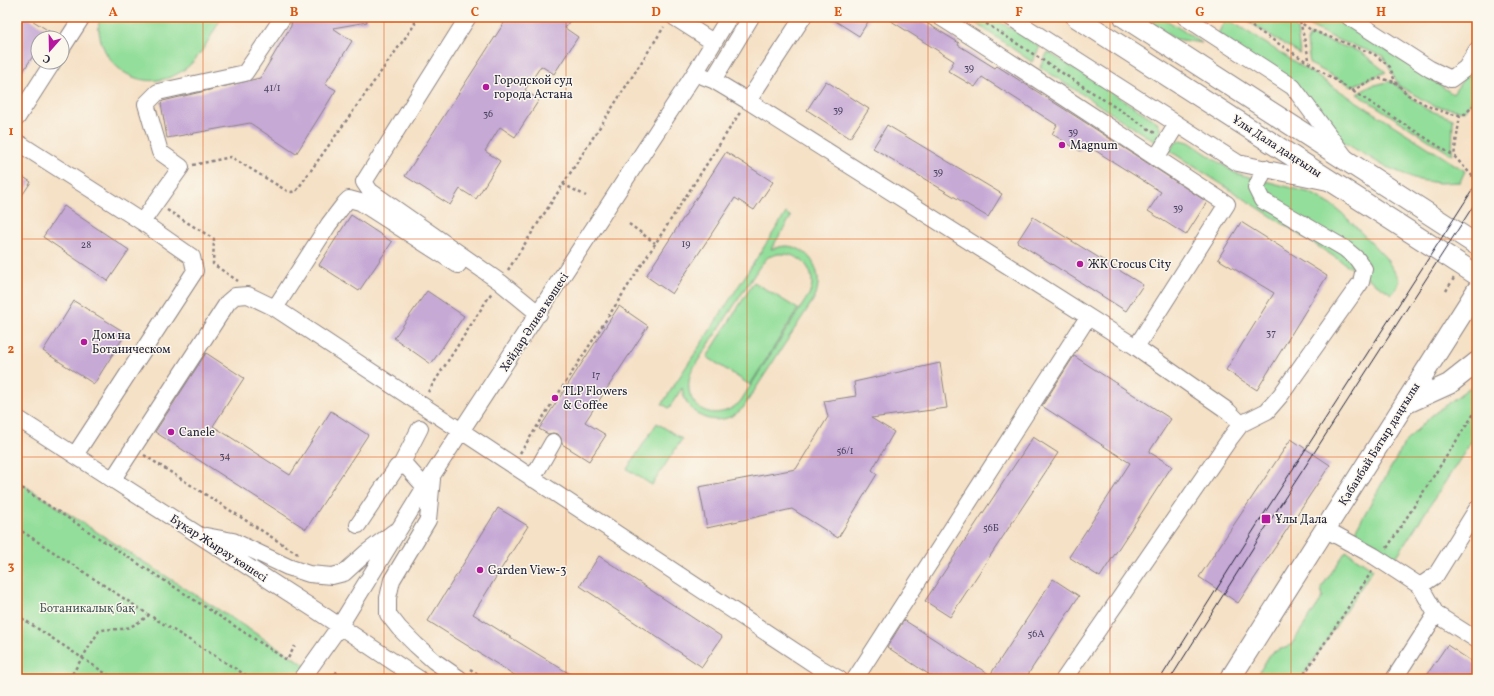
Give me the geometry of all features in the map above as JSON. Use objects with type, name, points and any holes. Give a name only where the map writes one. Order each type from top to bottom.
[{"type":"main road","name":"Ұлы Дала даңғылы","points":[[1076,17],[1477,275]]},
{"type":"main road","name":"Ұлы Дала даңғылы","points":[[1124,17],[1477,245]]},
{"type":"main road","name":"Қабанбай Батыр даңғылы","points":[[1230,679],[1477,290]]},
{"type":"main road","points":[[1405,404],[1449,384],[1477,362]]},
{"type":"street","points":[[70,36],[82,17]]},
{"type":"street","points":[[142,222],[181,167],[160,152],[146,104],[158,92],[245,72],[282,17]]},
{"type":"street","points":[[468,17],[364,182],[370,191],[497,286]]},
{"type":"street","name":"Хейдар Әлиев көшесі","points":[[302,679],[339,627],[429,481],[695,73],[729,17]]},
{"type":"street","points":[[713,80],[751,17]]},
{"type":"street","points":[[748,101],[803,17]]},
{"type":"street","points":[[940,17],[1032,75],[1227,204],[1136,347]]},
{"type":"street","points":[[1010,17],[1238,163],[1336,184]]},
{"type":"street","points":[[1185,17],[1293,87],[1350,163]]},
{"type":"street","points":[[1349,17],[1430,69],[1451,79],[1466,68],[1477,50]]},
{"type":"street","points":[[670,20],[713,42]]},
{"type":"street","points":[[17,118],[48,70]]},
{"type":"street","points":[[695,73],[713,80],[748,101],[1136,347],[1228,410],[1241,424]]},
{"type":"street","points":[[1156,158],[1177,124]]},
{"type":"street","points":[[17,142],[142,222],[192,258],[195,271],[75,455]]},
{"type":"street","points":[[1064,679],[1231,437],[1241,424],[1267,411],[1280,396],[1361,282],[1364,269],[1357,259],[1344,248],[1262,200],[1256,188],[1265,168]]},
{"type":"street","points":[[275,308],[330,224],[345,202],[349,199],[360,202],[497,286],[520,297],[539,314]]},
{"type":"street","points":[[113,480],[228,302],[236,296],[248,295],[275,308],[420,405],[839,679]]},
{"type":"street","points":[[855,679],[1088,317]]},
{"type":"street","name":"Бұқар Жырау көшесі","points":[[17,418],[318,611],[339,627],[419,679]]},
{"type":"street","points":[[358,525],[397,466],[401,465],[420,428]]},
{"type":"street","points":[[532,478],[553,442]]},
{"type":"street","points":[[401,465],[406,466],[429,481],[428,520],[392,580],[388,598],[388,614],[399,628],[416,645],[434,661],[460,679]]},
{"type":"street","points":[[1420,586],[1436,575],[1477,509]]},
{"type":"street","points":[[196,534],[233,541],[288,568],[309,574],[332,576],[344,573],[366,553],[401,527]]},
{"type":"street","points":[[1325,529],[1379,560],[1420,586],[1436,614],[1477,640]]},
{"type":"street","points":[[1394,679],[1436,614]]},
{"type":"path","points":[[181,167],[231,157],[287,191],[292,192],[297,190],[415,24],[414,17]]},
{"type":"path","points":[[976,17],[1167,141]]},
{"type":"path","points":[[1237,17],[1454,156],[1477,181]]},
{"type":"path","points":[[1293,17],[1311,30],[1374,54],[1390,67],[1395,82],[1408,95],[1426,105],[1450,114],[1460,115],[1466,114],[1477,102]]},
{"type":"path","points":[[420,405],[670,20]]},
{"type":"path","points":[[1300,21],[1310,64]]},
{"type":"path","points":[[1352,91],[1378,78],[1395,82]]},
{"type":"path","points":[[512,465],[748,101]]},
{"type":"path","points":[[1454,156],[1460,115]]},
{"type":"path","points":[[563,184],[586,196]]},
{"type":"path","points":[[156,203],[196,230],[214,240],[212,264],[247,287],[248,295]]},
{"type":"path","points":[[629,224],[655,243]]},
{"type":"path","points":[[1301,679],[1477,410]]},
{"type":"path","points":[[134,448],[299,555]]},
{"type":"path","points":[[17,485],[287,660],[295,646]]},
{"type":"path","points":[[17,528],[148,615],[252,679]]},
{"type":"path","points":[[17,615],[114,679]]},
{"type":"path","points":[[69,679],[99,631],[106,628],[122,629],[141,622],[148,615]]},
{"type":"path","points":[[332,679],[338,670]]},
{"type":"green space","points":[[99,17],[222,17],[205,47],[188,66],[182,71],[166,78],[151,81],[136,78],[123,72],[112,62],[104,49],[99,34]]},
{"type":"green space","points":[[967,17],[993,17],[1040,47],[1032,62]]},
{"type":"green space","points":[[1141,17],[1162,17],[1202,43],[1175,39]]},
{"type":"green space","points":[[1241,17],[1288,17],[1297,30],[1300,54]]},
{"type":"green space","points":[[1297,17],[1337,17],[1453,94],[1477,59],[1477,93],[1464,111],[1434,106],[1399,86],[1383,56],[1338,40],[1300,21]]},
{"type":"green space","points":[[1226,18],[1465,171],[1460,182],[1439,183],[1419,180],[1384,166],[1345,143],[1323,120],[1218,34]]},
{"type":"green space","points":[[1310,35],[1361,52],[1386,72],[1352,86],[1310,64],[1307,41]]},
{"type":"green space","points":[[1048,52],[1156,121],[1160,129],[1157,143],[1040,67]]},
{"type":"green space","points":[[1391,81],[1426,109],[1453,119],[1452,155],[1357,94],[1371,86]]},
{"type":"green space","points":[[1181,140],[1189,142],[1235,173],[1311,193],[1333,206],[1343,214],[1385,257],[1400,280],[1397,288],[1392,294],[1170,151],[1174,144]]},
{"type":"green space","points":[[786,213],[791,217],[771,249],[785,246],[796,248],[804,252],[810,258],[817,273],[818,282],[814,299],[743,408],[736,414],[714,420],[699,415],[692,410],[687,403],[682,388],[669,408],[662,404]],"holes":[[[778,254],[794,256],[806,264],[812,277],[810,293],[740,402],[730,409],[719,412],[709,412],[701,408],[694,402],[690,393],[689,382],[692,370],[760,266],[768,257]]]},
{"type":"green space","points":[[754,282],[798,309],[750,385],[707,357]]},
{"type":"green space","points":[[1477,382],[1477,433],[1395,559],[1355,531],[1406,441],[1431,416]]},
{"type":"green space","points":[[657,423],[682,439],[652,485],[627,469]]},
{"type":"green space","name":"Ботаникалық бақ","points":[[17,481],[327,679],[17,679]]},
{"type":"green space","points":[[1346,551],[1373,569],[1301,679],[1255,679],[1271,653],[1291,645],[1323,597],[1321,588]]},
{"type":"building","points":[[17,17],[27,17],[47,30],[30,30],[30,61],[17,81]]},
{"type":"building","points":[[292,17],[366,17],[367,22],[333,28],[352,41],[325,84],[336,90],[296,154],[250,123],[167,138],[161,103],[163,101],[260,78],[291,26]]},
{"type":"building","points":[[508,17],[572,17],[565,28],[578,37],[554,74],[541,66],[525,90],[539,100],[515,137],[500,127],[485,151],[500,161],[476,199],[460,189],[450,205],[405,176]]},
{"type":"building","points":[[829,17],[871,17],[859,36]]},
{"type":"building","points":[[885,17],[917,17],[959,43],[958,45],[995,68],[997,66],[1207,202],[1186,235],[1148,211],[1161,192],[1085,144],[1080,151],[1052,134],[1057,125],[982,77],[975,87],[948,71],[954,61]]},
{"type":"building","points":[[826,81],[869,109],[850,138],[807,110]]},
{"type":"building","points":[[887,125],[1002,194],[988,217],[873,148]]},
{"type":"building","points":[[726,152],[773,182],[754,210],[735,198],[672,294],[646,276]]},
{"type":"building","points":[[17,173],[31,182],[17,203]]},
{"type":"building","points":[[64,206],[129,250],[108,281],[43,237]]},
{"type":"building","points":[[351,215],[392,242],[359,291],[319,265]]},
{"type":"building","name":"ЖК Crocus City","points":[[1033,217],[1143,285],[1126,311],[1017,242]]},
{"type":"building","points":[[1241,222],[1327,276],[1257,390],[1226,370],[1274,293],[1218,259]]},
{"type":"building","points":[[427,291],[464,316],[431,364],[394,338]]},
{"type":"building","name":"Дом на Ботаническом","points":[[74,301],[126,333],[94,384],[43,351]]},
{"type":"building","points":[[619,306],[648,326],[585,422],[606,435],[589,461],[562,444],[561,438],[558,434],[548,434],[539,429]]},
{"type":"building","points":[[206,353],[244,378],[213,426],[290,475],[331,411],[368,435],[306,529],[155,432]]},
{"type":"building","points":[[1074,356],[1171,419],[1149,452],[1172,466],[1100,577],[1069,557],[1130,463],[1042,406]]},
{"type":"building","points":[[940,363],[947,408],[871,418],[894,432],[872,470],[877,474],[838,538],[792,509],[707,528],[699,487],[796,469],[828,417],[824,401],[856,396],[854,382]]},
{"type":"building","points":[[1033,437],[1058,453],[950,617],[925,601]]},
{"type":"building","points":[[1291,439],[1330,465],[1238,603],[1199,577]]},
{"type":"building","name":"Garden View-3","points":[[498,508],[528,526],[473,614],[578,679],[521,679],[428,621]]},
{"type":"building","points":[[599,556],[722,637],[702,667],[580,586]]},
{"type":"building","points":[[1053,579],[1079,596],[1025,679],[936,679],[887,647],[904,620],[990,675]]},
{"type":"building","points":[[1447,645],[1477,665],[1477,679],[1424,679]]},
{"type":"tram line","points":[[1160,679],[1262,517],[1477,183]]},
{"type":"tram line","points":[[1170,679],[1477,200]]},
{"type":"place","name":"Городской суд города Астана","points":[[486,87]]},
{"type":"place","name":"Magnum","points":[[1062,145]]},
{"type":"place","name":"ЖК Crocus City","points":[[1080,264]]},
{"type":"place","name":"Дом на Ботаническом","points":[[84,342]]},
{"type":"place","name":"TLP Flowers & Coffee","points":[[555,398]]},
{"type":"place","name":"Canele","points":[[171,432]]},
{"type":"place","name":"Ұлы Дала","points":[[1266,519]]},
{"type":"place","name":"Garden View-3","points":[[480,570]]}]
